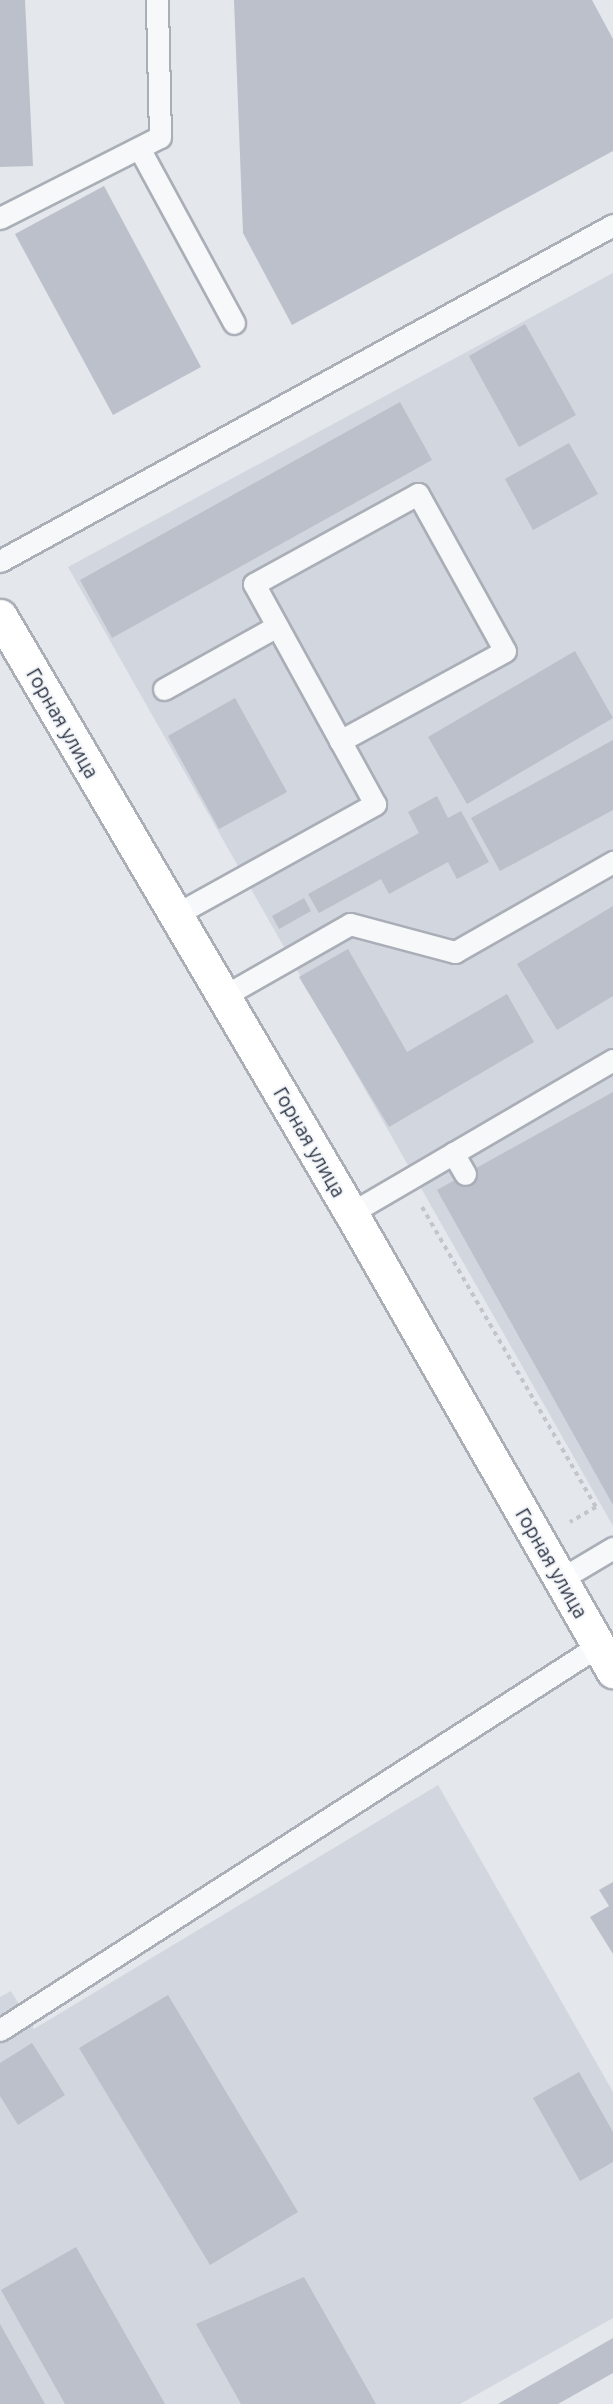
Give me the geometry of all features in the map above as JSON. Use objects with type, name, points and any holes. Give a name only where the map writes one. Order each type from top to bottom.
[{"type":"street","name":"Горная улица","points":[[0,616],[351,1213],[606,1659]]},
{"type":"lane","points":[[0,218],[160,137],[157,0]]},
{"type":"lane","points":[[139,148],[234,323]]},
{"type":"lane","points":[[0,561],[613,225]]},
{"type":"lane","points":[[176,915],[375,804],[276,626],[254,584],[418,494],[505,651],[340,741]]},
{"type":"lane","points":[[164,688],[276,626]]},
{"type":"lane","points":[[224,996],[350,924],[455,952],[613,862]]},
{"type":"lane","points":[[351,1213],[613,1060]]},
{"type":"lane","points":[[453,1153],[465,1174]]},
{"type":"lane","points":[[561,1579],[613,1548]]},
{"type":"lane","points":[[0,2030],[606,1659]]},
{"type":"path","points":[[406,1181],[596,1507],[538,1540]]},
{"type":"shaded area","points":[[613,273],[613,1526],[68,567]]},
{"type":"shaded area","points":[[438,1785],[613,2092],[613,2318],[460,2404],[0,2404],[0,1997],[11,1991],[34,2029]]},
{"type":"building","points":[[0,0],[25,0],[33,166],[0,167]]},
{"type":"building","points":[[234,0],[592,0],[613,39],[613,151],[292,325],[243,233]]},
{"type":"building","points":[[104,186],[201,367],[113,415],[15,234]]},
{"type":"building","points":[[525,324],[576,415],[519,447],[469,356]]},
{"type":"building","points":[[400,402],[432,460],[112,638],[80,580]]},
{"type":"building","points":[[569,443],[598,494],[533,530],[505,479]]},
{"type":"building","points":[[575,651],[613,718],[467,804],[428,737]]},
{"type":"building","points":[[235,698],[287,792],[219,829],[168,736]]},
{"type":"building","points":[[613,740],[613,810],[500,871],[471,818]]},
{"type":"building","points":[[437,796],[448,818],[461,811],[489,862],[457,879],[448,862],[389,894],[381,879],[319,913],[308,894],[419,833],[408,812]]},
{"type":"building","points":[[304,898],[311,911],[279,929],[272,916]]},
{"type":"building","points":[[613,906],[613,996],[557,1030],[517,964]]},
{"type":"building","points":[[348,949],[407,1052],[507,994],[534,1042],[389,1127],[299,977]]},
{"type":"building","points":[[613,1092],[613,1505],[437,1190]]},
{"type":"building","points":[[613,1882],[613,1954],[590,1917],[609,1906],[599,1890]]},
{"type":"building","points":[[168,1995],[298,2212],[210,2265],[79,2048]]},
{"type":"building","points":[[32,2043],[65,2095],[18,2125],[0,2096],[0,2063]]},
{"type":"building","points":[[579,2072],[613,2132],[613,2162],[580,2181],[533,2098]]},
{"type":"building","points":[[76,2247],[165,2404],[65,2404],[1,2290]]},
{"type":"building","points":[[304,2277],[376,2404],[241,2404],[196,2324]]},
{"type":"building","points":[[0,2324],[45,2404],[0,2404]]},
{"type":"building","points":[[613,2338],[613,2373],[558,2404],[498,2404]]}]
